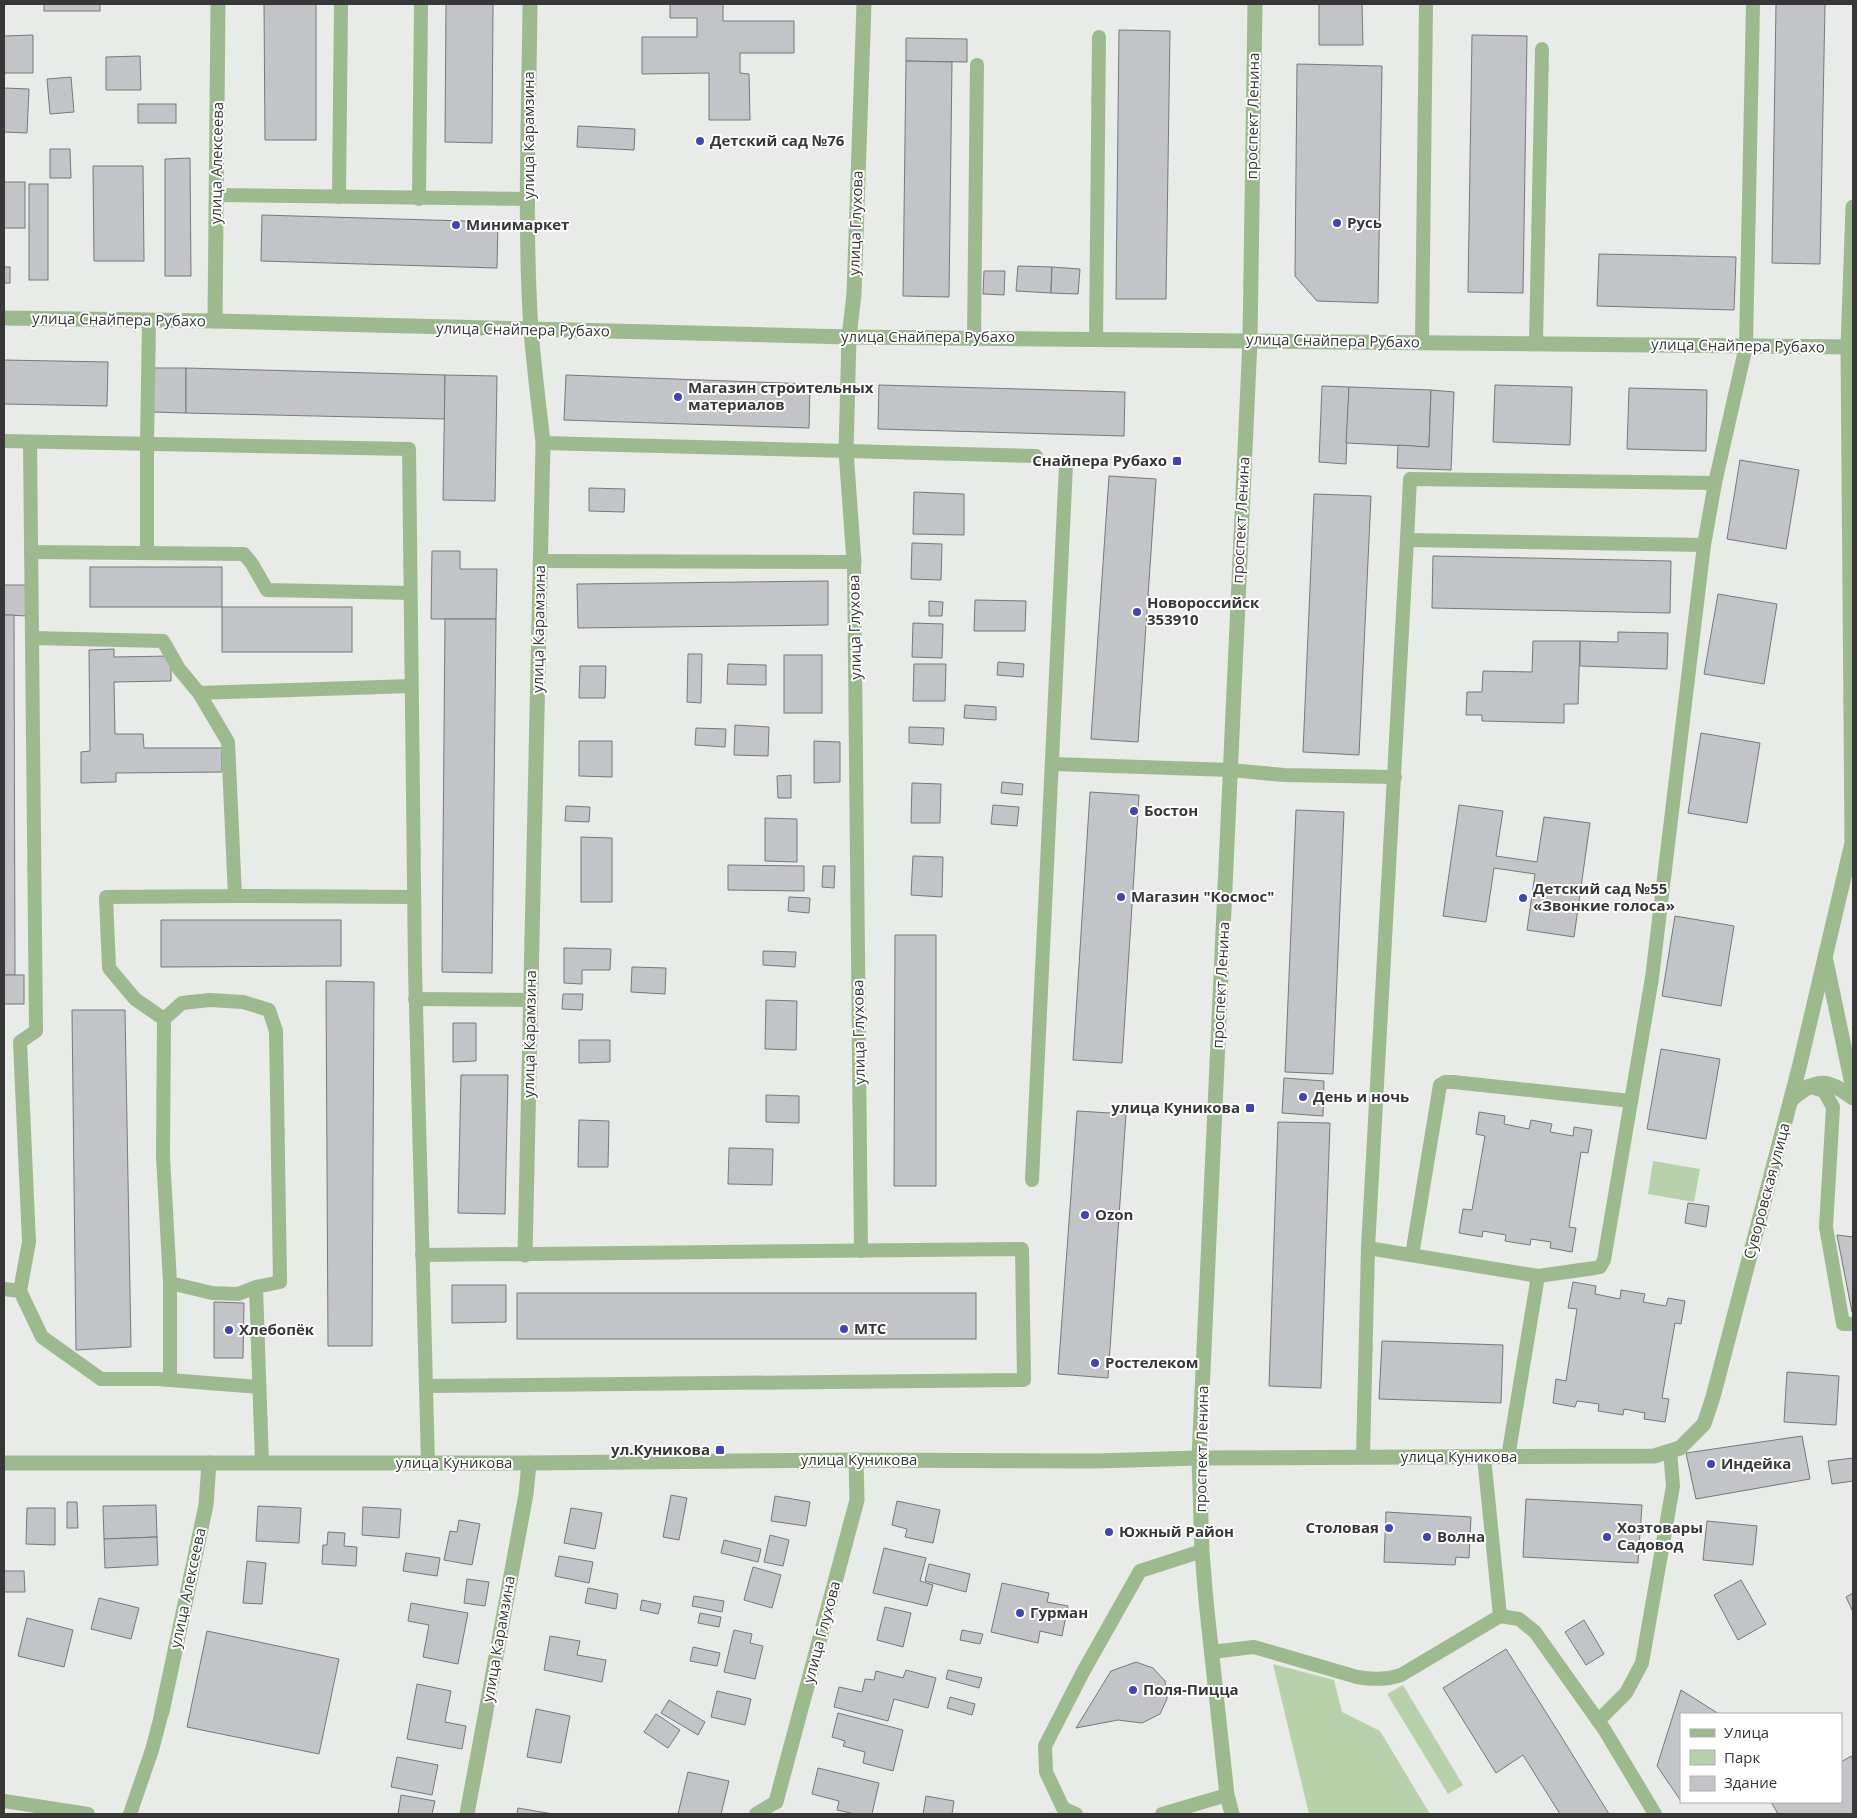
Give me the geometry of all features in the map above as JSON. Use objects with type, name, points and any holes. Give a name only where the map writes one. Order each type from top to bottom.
[{"type":"street","name":"улица Алексеева","points":[[215,321],[218,4]]},
{"type":"street","name":"улица Карамзина","points":[[525,1254],[543,443],[531,330],[528,199],[530,4]]},
{"type":"street","name":"улица Глухова","points":[[854,562],[846,451],[849,337],[854,294],[864,4]]},
{"type":"street","name":"проспект Ленина","points":[[1232,1814],[1227,1794],[1211,1652],[1202,1551],[1199,1458],[1250,340],[1255,4]]},
{"type":"street","name":"Суворовская улица","points":[[1704,1424],[1714,1397],[1791,1100],[1853,843],[1850,347],[1853,207]]},
{"type":"street","name":"улица Снайпера Рубахо","points":[[4,318],[215,321],[849,337],[1850,347]]},
{"type":"street","name":"Суворовская улица","points":[[1826,957],[1853,1089]]},
{"type":"street","points":[[1791,1100],[1808,1086],[1826,1082],[1841,1089],[1853,1098]]},
{"type":"street","name":"улица Куникова","points":[[4,1463],[1095,1461],[1199,1458],[1654,1456],[1680,1448],[1704,1424]]},
{"type":"street","name":"улица Глухова","points":[[776,1802],[857,1500],[856,1460]]},
{"type":"street","name":"улица Алексеева","points":[[162,1712],[206,1505],[209,1463]]},
{"type":"street","name":"улица Карамзина","points":[[467,1814],[526,1494],[529,1463]]},
{"type":"lane","points":[[339,197],[341,4]]},
{"type":"lane","points":[[419,198],[421,4]]},
{"type":"lane","points":[[1422,342],[1426,4]]},
{"type":"lane","points":[[1368,1248],[1538,1276],[1595,1268],[1603,1264],[1652,978],[1704,544],[1715,483],[1746,346],[1753,4]]},
{"type":"lane","points":[[1096,339],[1099,36]]},
{"type":"lane","points":[[1536,343],[1542,49]]},
{"type":"lane","points":[[974,338],[977,65]]},
{"type":"lane","points":[[216,195],[528,199]]},
{"type":"lane","points":[[147,553],[149,321]]},
{"type":"lane","points":[[4,441],[409,449],[415,999],[428,1463]]},
{"type":"lane","points":[[30,442],[36,1031],[20,1042],[29,1242],[20,1291],[42,1337],[101,1379],[170,1380],[259,1387]]},
{"type":"lane","points":[[543,443],[1036,456]]},
{"type":"lane","points":[[1032,1180],[1066,464]]},
{"type":"lane","points":[[1363,1457],[1368,1248],[1410,479],[1715,483]]},
{"type":"lane","points":[[1406,540],[1704,544]]},
{"type":"lane","points":[[31,552],[244,554],[267,590],[410,593]]},
{"type":"lane","points":[[541,561],[854,562]]},
{"type":"lane","name":"улица Глухова","points":[[854,562],[862,1251]]},
{"type":"lane","points":[[32,638],[163,641],[179,669],[199,693],[228,742],[235,896]]},
{"type":"lane","points":[[199,693],[411,686]]},
{"type":"lane","points":[[1052,764],[1230,770],[1284,776],[1395,778]]},
{"type":"lane","points":[[164,1019],[135,999],[110,968],[106,897],[414,897]]},
{"type":"lane","points":[[415,999],[531,1000]]},
{"type":"lane","points":[[170,1283],[212,1293],[238,1294],[256,1287],[280,1282],[276,1031],[269,1010],[243,1002],[210,1000],[182,1003],[164,1019],[163,1156],[170,1283],[170,1380]]},
{"type":"lane","points":[[1412,1255],[1439,1090],[1440,1086],[1445,1082],[1631,1100]]},
{"type":"lane","points":[[1808,1086],[1824,1091],[1832,1107],[1826,1227],[1843,1324],[1853,1324]]},
{"type":"lane","points":[[422,1256],[1022,1249],[1024,1380],[426,1386]]},
{"type":"lane","points":[[1508,1457],[1538,1276]]},
{"type":"lane","points":[[256,1287],[262,1463]]},
{"type":"lane","points":[[4,1289],[20,1291]]},
{"type":"lane","points":[[1598,1721],[1626,1693],[1642,1663],[1673,1486],[1670,1451]]},
{"type":"lane","points":[[1484,1457],[1500,1616]]},
{"type":"lane","points":[[1076,1814],[1063,1808],[1046,1772],[1045,1746],[1083,1672],[1140,1571],[1202,1551]]},
{"type":"lane","points":[[1211,1652],[1254,1647],[1357,1678],[1372,1680],[1389,1679],[1401,1675],[1500,1616],[1519,1619],[1535,1632],[1598,1721],[1655,1814]]},
{"type":"lane","points":[[130,1814],[152,1750],[162,1712]]},
{"type":"lane","points":[[1162,1814],[1227,1794]]},
{"type":"lane","points":[[4,1801],[88,1814]]},
{"type":"lane","points":[[756,1814],[776,1802]]},
{"type":"green space","points":[[1653,1161],[1700,1169],[1694,1202],[1648,1194]]},
{"type":"green space","points":[[1273,1664],[1334,1680],[1342,1712],[1380,1731],[1430,1814],[1309,1814]]},
{"type":"green space","points":[[1403,1685],[1463,1785],[1448,1794],[1387,1694]]},
{"type":"building","points":[[44,4],[100,4],[100,11],[44,11]]},
{"type":"building","points":[[264,4],[316,4],[316,140],[265,140]]},
{"type":"building","points":[[446,4],[493,4],[492,143],[445,142]]},
{"type":"building","points":[[670,4],[723,4],[723,21],[794,21],[794,53],[740,53],[740,73],[749,74],[750,120],[709,120],[709,73],[642,74],[642,37],[697,37],[697,18],[670,18]]},
{"type":"building","points":[[1319,4],[1362,4],[1363,45],[1319,45]]},
{"type":"building","points":[[1776,4],[1825,4],[1820,264],[1772,263]]},
{"type":"building","points":[[1119,30],[1170,31],[1166,299],[1116,299]]},
{"type":"building","points":[[33,35],[33,73],[4,73],[4,36]]},
{"type":"building","points":[[1472,35],[1527,36],[1523,293],[1468,292]]},
{"type":"building","points":[[906,38],[967,39],[967,62],[906,61]]},
{"type":"building","points":[[140,56],[141,90],[106,90],[106,57]]},
{"type":"building","points":[[906,61],[952,62],[949,297],[903,296]]},
{"type":"building","name":"Русь","points":[[1297,64],[1382,66],[1378,303],[1317,301],[1295,276]]},
{"type":"building","points":[[71,77],[74,112],[50,114],[47,79]]},
{"type":"building","points":[[4,88],[29,89],[27,133],[4,132]]},
{"type":"building","points":[[138,104],[176,104],[176,123],[138,123]]},
{"type":"building","points":[[578,126],[635,129],[634,150],[577,147]]},
{"type":"building","points":[[50,149],[70,149],[71,178],[50,178]]},
{"type":"building","points":[[190,158],[191,276],[165,276],[165,159]]},
{"type":"building","points":[[93,166],[143,166],[144,261],[94,261]]},
{"type":"building","points":[[4,182],[25,182],[25,228],[4,228]]},
{"type":"building","points":[[29,184],[48,184],[48,280],[29,280]]},
{"type":"building","points":[[262,215],[498,222],[497,268],[261,261]]},
{"type":"building","points":[[1599,254],[1736,257],[1734,310],[1597,306]]},
{"type":"building","points":[[1018,266],[1052,267],[1051,293],[1016,291]]},
{"type":"building","points":[[4,267],[10,267],[10,283],[4,283]]},
{"type":"building","points":[[1052,267],[1080,269],[1078,294],[1051,293]]},
{"type":"building","points":[[984,271],[1005,271],[1004,295],[983,294]]},
{"type":"building","points":[[4,360],[108,362],[107,406],[4,404]]},
{"type":"building","points":[[153,368],[186,368],[186,413],[153,412]]},
{"type":"building","points":[[186,368],[445,375],[445,419],[186,413]]},
{"type":"building","points":[[445,375],[497,376],[495,501],[443,500]]},
{"type":"building","points":[[566,375],[810,384],[809,428],[564,420]]},
{"type":"building","points":[[879,385],[1125,392],[1124,436],[878,429]]},
{"type":"building","points":[[1495,385],[1572,387],[1570,445],[1493,442]]},
{"type":"building","points":[[1322,386],[1349,387],[1346,464],[1319,462]]},
{"type":"building","points":[[1349,387],[1431,390],[1429,447],[1346,443]]},
{"type":"building","points":[[1629,388],[1707,390],[1706,451],[1627,449]]},
{"type":"building","points":[[1431,390],[1454,392],[1451,470],[1397,468],[1398,445],[1429,447]]},
{"type":"building","points":[[1740,460],[1799,470],[1786,549],[1727,539]]},
{"type":"building","points":[[1109,476],[1156,479],[1138,742],[1091,739]]},
{"type":"building","points":[[589,488],[625,489],[624,512],[589,511]]},
{"type":"building","points":[[914,492],[964,494],[964,535],[913,534]]},
{"type":"building","points":[[1314,494],[1371,496],[1359,755],[1303,752]]},
{"type":"building","points":[[912,543],[942,544],[941,580],[911,579]]},
{"type":"building","points":[[432,551],[460,551],[460,569],[497,569],[496,619],[431,619]]},
{"type":"building","points":[[1433,556],[1671,561],[1670,613],[1432,608]]},
{"type":"building","points":[[90,567],[222,567],[222,607],[90,607]]},
{"type":"building","points":[[828,581],[828,625],[578,628],[577,584]]},
{"type":"building","points":[[4,585],[29,585],[29,616],[4,615]]},
{"type":"building","points":[[1718,594],[1777,604],[1764,684],[1704,674]]},
{"type":"building","points":[[975,600],[1026,601],[1025,631],[974,631]]},
{"type":"building","points":[[929,601],[943,602],[942,616],[929,616]]},
{"type":"building","points":[[222,607],[352,607],[352,652],[222,652]]},
{"type":"building","points":[[4,615],[14,615],[15,975],[4,975]]},
{"type":"building","points":[[445,619],[496,619],[492,973],[442,972]]},
{"type":"building","points":[[913,623],[943,624],[942,658],[912,657]]},
{"type":"building","points":[[1618,632],[1668,633],[1667,669],[1580,666],[1580,641],[1618,642]]},
{"type":"building","points":[[1533,641],[1580,641],[1578,704],[1564,704],[1564,723],[1482,721],[1482,715],[1466,715],[1467,692],[1482,692],[1483,671],[1532,672]]},
{"type":"building","points":[[114,649],[114,657],[171,656],[171,681],[114,682],[115,734],[143,734],[144,748],[222,748],[222,772],[116,773],[116,782],[81,783],[81,752],[90,751],[89,650]]},
{"type":"building","points":[[688,654],[702,654],[701,703],[687,702]]},
{"type":"building","points":[[784,655],[822,655],[822,713],[784,713]]},
{"type":"building","points":[[998,662],[1024,664],[1023,677],[997,675]]},
{"type":"building","points":[[728,664],[766,665],[766,685],[727,684]]},
{"type":"building","points":[[914,664],[946,664],[945,701],[913,701]]},
{"type":"building","points":[[580,666],[606,666],[605,698],[579,698]]},
{"type":"building","points":[[965,705],[996,707],[996,720],[964,718]]},
{"type":"building","points":[[735,725],[769,727],[768,756],[734,755]]},
{"type":"building","points":[[909,727],[944,728],[943,745],[909,743]]},
{"type":"building","points":[[696,728],[726,729],[725,747],[695,745]]},
{"type":"building","points":[[1701,733],[1760,743],[1747,823],[1688,813]]},
{"type":"building","points":[[579,741],[612,741],[612,777],[579,776]]},
{"type":"building","points":[[814,741],[840,742],[840,782],[814,783]]},
{"type":"building","points":[[791,775],[791,798],[778,798],[777,776]]},
{"type":"building","points":[[1002,782],[1023,784],[1022,795],[1001,793]]},
{"type":"building","points":[[912,783],[941,784],[940,823],[911,823]]},
{"type":"building","points":[[1090,792],[1139,795],[1122,1063],[1073,1060]]},
{"type":"building","points":[[993,805],[1019,807],[1017,826],[991,824]]},
{"type":"building","points":[[1459,805],[1503,811],[1496,856],[1537,862],[1544,817],[1590,823],[1574,937],[1527,930],[1535,874],[1494,868],[1486,922],[1443,916]]},
{"type":"building","points":[[566,806],[590,807],[589,822],[565,821]]},
{"type":"building","points":[[1296,810],[1344,812],[1333,1074],[1285,1072]]},
{"type":"building","points":[[765,818],[797,819],[797,862],[765,861]]},
{"type":"building","points":[[581,837],[612,838],[612,902],[581,902]]},
{"type":"building","points":[[913,856],[943,857],[942,897],[911,895]]},
{"type":"building","points":[[728,865],[804,866],[804,891],[728,890]]},
{"type":"building","points":[[823,866],[835,866],[834,888],[822,887]]},
{"type":"building","points":[[789,897],[810,898],[809,913],[788,911]]},
{"type":"building","points":[[1675,916],[1734,926],[1721,1006],[1662,996]]},
{"type":"building","points":[[161,920],[341,920],[341,966],[161,967]]},
{"type":"building","points":[[895,935],[936,935],[936,1186],[894,1186]]},
{"type":"building","points":[[564,948],[611,949],[610,970],[582,970],[582,984],[564,983]]},
{"type":"building","points":[[763,951],[796,952],[795,967],[763,965]]},
{"type":"building","points":[[632,967],[666,968],[665,994],[631,992]]},
{"type":"building","points":[[4,975],[24,975],[24,1004],[4,1004]]},
{"type":"building","points":[[326,981],[374,982],[372,1346],[328,1346]]},
{"type":"building","points":[[563,994],[583,994],[582,1010],[562,1009]]},
{"type":"building","points":[[766,1000],[797,1001],[796,1050],[765,1049]]},
{"type":"building","points":[[72,1010],[125,1010],[131,1347],[76,1350]]},
{"type":"building","points":[[453,1023],[476,1023],[476,1061],[453,1062]]},
{"type":"building","points":[[579,1040],[610,1040],[610,1062],[579,1063]]},
{"type":"building","points":[[1661,1049],[1720,1059],[1706,1139],[1647,1129]]},
{"type":"building","points":[[461,1075],[508,1075],[505,1214],[458,1213]]},
{"type":"building","name":"День и ночь","points":[[1284,1078],[1324,1081],[1323,1116],[1282,1113]]},
{"type":"building","points":[[766,1095],[799,1096],[799,1123],[766,1122]]},
{"type":"building","points":[[1077,1111],[1126,1114],[1108,1378],[1058,1374]]},
{"type":"building","points":[[1479,1112],[1505,1116],[1504,1124],[1529,1129],[1531,1120],[1552,1124],[1550,1132],[1573,1136],[1574,1127],[1592,1130],[1588,1153],[1581,1152],[1569,1227],[1576,1228],[1572,1252],[1550,1248],[1551,1242],[1531,1239],[1530,1245],[1505,1241],[1506,1235],[1483,1231],[1482,1237],[1459,1233],[1463,1209],[1472,1210],[1485,1136],[1476,1134]]},
{"type":"building","points":[[579,1120],[609,1121],[608,1167],[578,1167]]},
{"type":"building","points":[[1278,1122],[1330,1123],[1321,1388],[1269,1386]]},
{"type":"building","points":[[729,1148],[773,1149],[772,1185],[728,1184]]},
{"type":"building","points":[[1688,1203],[1709,1206],[1706,1227],[1685,1223]]},
{"type":"building","points":[[1837,1235],[1853,1237],[1853,1312],[1852,1312]]},
{"type":"building","points":[[1573,1282],[1596,1286],[1595,1294],[1620,1299],[1621,1290],[1645,1294],[1643,1302],[1666,1306],[1668,1298],[1685,1301],[1681,1324],[1675,1323],[1662,1398],[1669,1399],[1665,1422],[1644,1419],[1645,1413],[1624,1409],[1623,1415],[1598,1411],[1599,1404],[1577,1401],[1575,1407],[1553,1403],[1556,1379],[1566,1381],[1577,1309],[1568,1308]]},
{"type":"building","points":[[452,1285],[506,1285],[506,1322],[452,1323]]},
{"type":"building","points":[[517,1293],[976,1293],[976,1339],[517,1339]]},
{"type":"building","name":"Хлебопёк","points":[[214,1302],[244,1303],[243,1358],[214,1358]]},
{"type":"building","points":[[1382,1341],[1503,1345],[1501,1403],[1379,1399]]},
{"type":"building","points":[[1787,1372],[1839,1376],[1836,1425],[1784,1422]]},
{"type":"building","points":[[1802,1436],[1810,1479],[1696,1499],[1686,1453]]},
{"type":"building","points":[[1853,1458],[1853,1481],[1832,1484],[1828,1461]]},
{"type":"building","points":[[671,1495],[687,1498],[679,1540],[663,1537]]},
{"type":"building","points":[[775,1496],[810,1502],[806,1526],[771,1521]]},
{"type":"building","points":[[1526,1499],[1642,1505],[1638,1563],[1523,1557]]},
{"type":"building","points":[[897,1501],[940,1510],[933,1543],[905,1537],[907,1529],[892,1525]]},
{"type":"building","points":[[67,1502],[77,1502],[78,1528],[67,1528]]},
{"type":"building","points":[[156,1505],[157,1537],[104,1539],[103,1506]]},
{"type":"building","points":[[258,1506],[301,1508],[299,1543],[256,1541]]},
{"type":"building","points":[[363,1507],[401,1509],[399,1538],[362,1535]]},
{"type":"building","points":[[27,1508],[55,1508],[55,1545],[26,1544]]},
{"type":"building","points":[[571,1508],[602,1513],[595,1549],[564,1543]]},
{"type":"building","name":"Волна","points":[[1386,1512],[1471,1517],[1469,1558],[1456,1557],[1455,1565],[1384,1562]]},
{"type":"building","points":[[459,1520],[480,1524],[472,1565],[444,1560],[450,1531],[457,1532]]},
{"type":"building","points":[[1707,1521],[1757,1526],[1753,1565],[1703,1560]]},
{"type":"building","points":[[328,1532],[345,1533],[344,1546],[357,1547],[356,1566],[322,1564],[323,1545],[327,1545]]},
{"type":"building","points":[[770,1535],[789,1540],[783,1566],[764,1562]]},
{"type":"building","points":[[157,1537],[158,1565],[105,1568],[104,1539]]},
{"type":"building","points":[[724,1540],[761,1549],[758,1562],[721,1553]]},
{"type":"building","points":[[884,1548],[926,1558],[920,1581],[933,1585],[927,1606],[873,1593]]},
{"type":"building","points":[[406,1553],[440,1558],[437,1576],[403,1571]]},
{"type":"building","points":[[559,1556],[593,1562],[589,1583],[555,1576]]},
{"type":"building","points":[[247,1561],[266,1563],[262,1604],[243,1603]]},
{"type":"building","points":[[929,1564],[970,1574],[966,1592],[925,1581]]},
{"type":"building","points":[[753,1567],[781,1575],[772,1608],[744,1600]]},
{"type":"building","points":[[4,1571],[24,1571],[25,1592],[4,1592]]},
{"type":"building","points":[[467,1579],[489,1582],[485,1606],[464,1603]]},
{"type":"building","points":[[1741,1580],[1766,1624],[1738,1640],[1714,1595]]},
{"type":"building","points":[[1002,1583],[1049,1593],[1047,1602],[1068,1606],[1062,1636],[1040,1631],[1038,1643],[991,1632]]},
{"type":"building","points":[[588,1588],[618,1594],[616,1609],[585,1603]]},
{"type":"building","points":[[1853,1593],[1853,1612],[1846,1597]]},
{"type":"building","points":[[694,1596],[724,1601],[722,1612],[692,1606]]},
{"type":"building","points":[[99,1598],[139,1608],[131,1639],[91,1629]]},
{"type":"building","points":[[642,1600],[661,1604],[658,1614],[640,1610]]},
{"type":"building","points":[[411,1603],[468,1613],[458,1664],[423,1657],[429,1625],[408,1621]]},
{"type":"building","points":[[885,1607],[911,1613],[903,1647],[877,1640]]},
{"type":"building","points":[[700,1613],[721,1617],[719,1627],[698,1623]]},
{"type":"building","points":[[27,1618],[73,1630],[64,1667],[18,1656]]},
{"type":"building","points":[[1584,1620],[1604,1654],[1586,1665],[1565,1632]]},
{"type":"building","points":[[734,1630],[752,1634],[750,1643],[763,1646],[755,1679],[724,1672]]},
{"type":"building","points":[[962,1630],[983,1634],[980,1644],[960,1640]]},
{"type":"building","points":[[207,1631],[339,1659],[319,1754],[187,1727]]},
{"type":"building","points":[[550,1636],[580,1641],[577,1655],[606,1660],[602,1682],[544,1670]]},
{"type":"building","points":[[693,1647],[720,1653],[717,1666],[690,1661]]},
{"type":"building","points":[[1506,1649],[1609,1814],[1560,1814],[1523,1755],[1496,1773],[1443,1688]]},
{"type":"building","name":"Поля-Пицца","points":[[1136,1662],[1153,1668],[1165,1681],[1167,1699],[1160,1714],[1142,1723],[1118,1720],[1076,1728],[1111,1671]]},
{"type":"building","points":[[906,1670],[936,1678],[928,1708],[894,1699],[888,1721],[834,1707],[839,1687],[862,1692],[865,1679],[874,1680],[876,1671],[903,1678]]},
{"type":"building","points":[[948,1670],[982,1678],[979,1688],[946,1679]]},
{"type":"building","points":[[417,1684],[451,1691],[445,1722],[466,1726],[462,1749],[407,1739]]},
{"type":"building","points":[[1681,1690],[1717,1713],[1680,1713],[1680,1800],[1657,1766]]},
{"type":"building","points":[[717,1691],[751,1699],[745,1725],[711,1717]]},
{"type":"building","points":[[950,1697],[975,1704],[972,1715],[947,1708]]},
{"type":"building","points":[[669,1700],[705,1722],[698,1735],[661,1713]]},
{"type":"building","points":[[536,1709],[570,1716],[561,1763],[527,1757]]},
{"type":"building","points":[[838,1713],[903,1730],[893,1771],[863,1763],[865,1752],[843,1746],[845,1741],[832,1737]]},
{"type":"building","points":[[656,1714],[680,1730],[668,1748],[644,1732]]},
{"type":"building","points":[[1851,1756],[1853,1760],[1853,1814],[1778,1814],[1772,1803],[1842,1803],[1842,1761]]},
{"type":"building","points":[[397,1757],[438,1765],[432,1795],[391,1787]]},
{"type":"building","points":[[818,1768],[879,1783],[872,1814],[855,1814],[837,1810],[839,1801],[812,1794]]},
{"type":"building","points":[[688,1772],[729,1781],[721,1814],[678,1814]]},
{"type":"building","points":[[401,1795],[435,1801],[432,1814],[398,1814]]},
{"type":"building","points":[[926,1796],[954,1801],[952,1814],[923,1814]]},
{"type":"building","points":[[518,1808],[553,1814],[517,1814]]},
{"type":"place","name":"Детский сад №76","points":[[700,141]]},
{"type":"place","name":"Русь","points":[[1337,223]]},
{"type":"place","name":"Минимаркет","points":[[456,225]]},
{"type":"place","name":"Магазин строительных материалов","points":[[678,397]]},
{"type":"place","name":"Снайпера Рубахо","points":[[1177,461]]},
{"type":"place","name":"Новороссийск 353910","points":[[1137,612]]},
{"type":"place","name":"Бостон","points":[[1134,811]]},
{"type":"place","name":"Магазин \"Космос\"","points":[[1121,897]]},
{"type":"place","name":"Детский сад №55 «Звонкие голоса»","points":[[1523,898]]},
{"type":"place","name":"День и ночь","points":[[1303,1097]]},
{"type":"place","name":"улица Куникова","points":[[1250,1108]]},
{"type":"place","name":"Ozon","points":[[1085,1215]]},
{"type":"place","name":"МТС","points":[[844,1329]]},
{"type":"place","name":"Хлебопёк","points":[[229,1330]]},
{"type":"place","name":"Ростелеком","points":[[1095,1363]]},
{"type":"place","name":"ул.Куникова","points":[[720,1450]]},
{"type":"place","name":"Индейка","points":[[1711,1464]]},
{"type":"place","name":"Столовая","points":[[1389,1528]]},
{"type":"place","name":"Южный Район","points":[[1109,1532]]},
{"type":"place","name":"Волна","points":[[1427,1537]]},
{"type":"place","name":"Хозтовары Садовод","points":[[1607,1537]]},
{"type":"place","name":"Гурман","points":[[1020,1613]]},
{"type":"place","name":"Поля-Пицца","points":[[1133,1690]]}]
